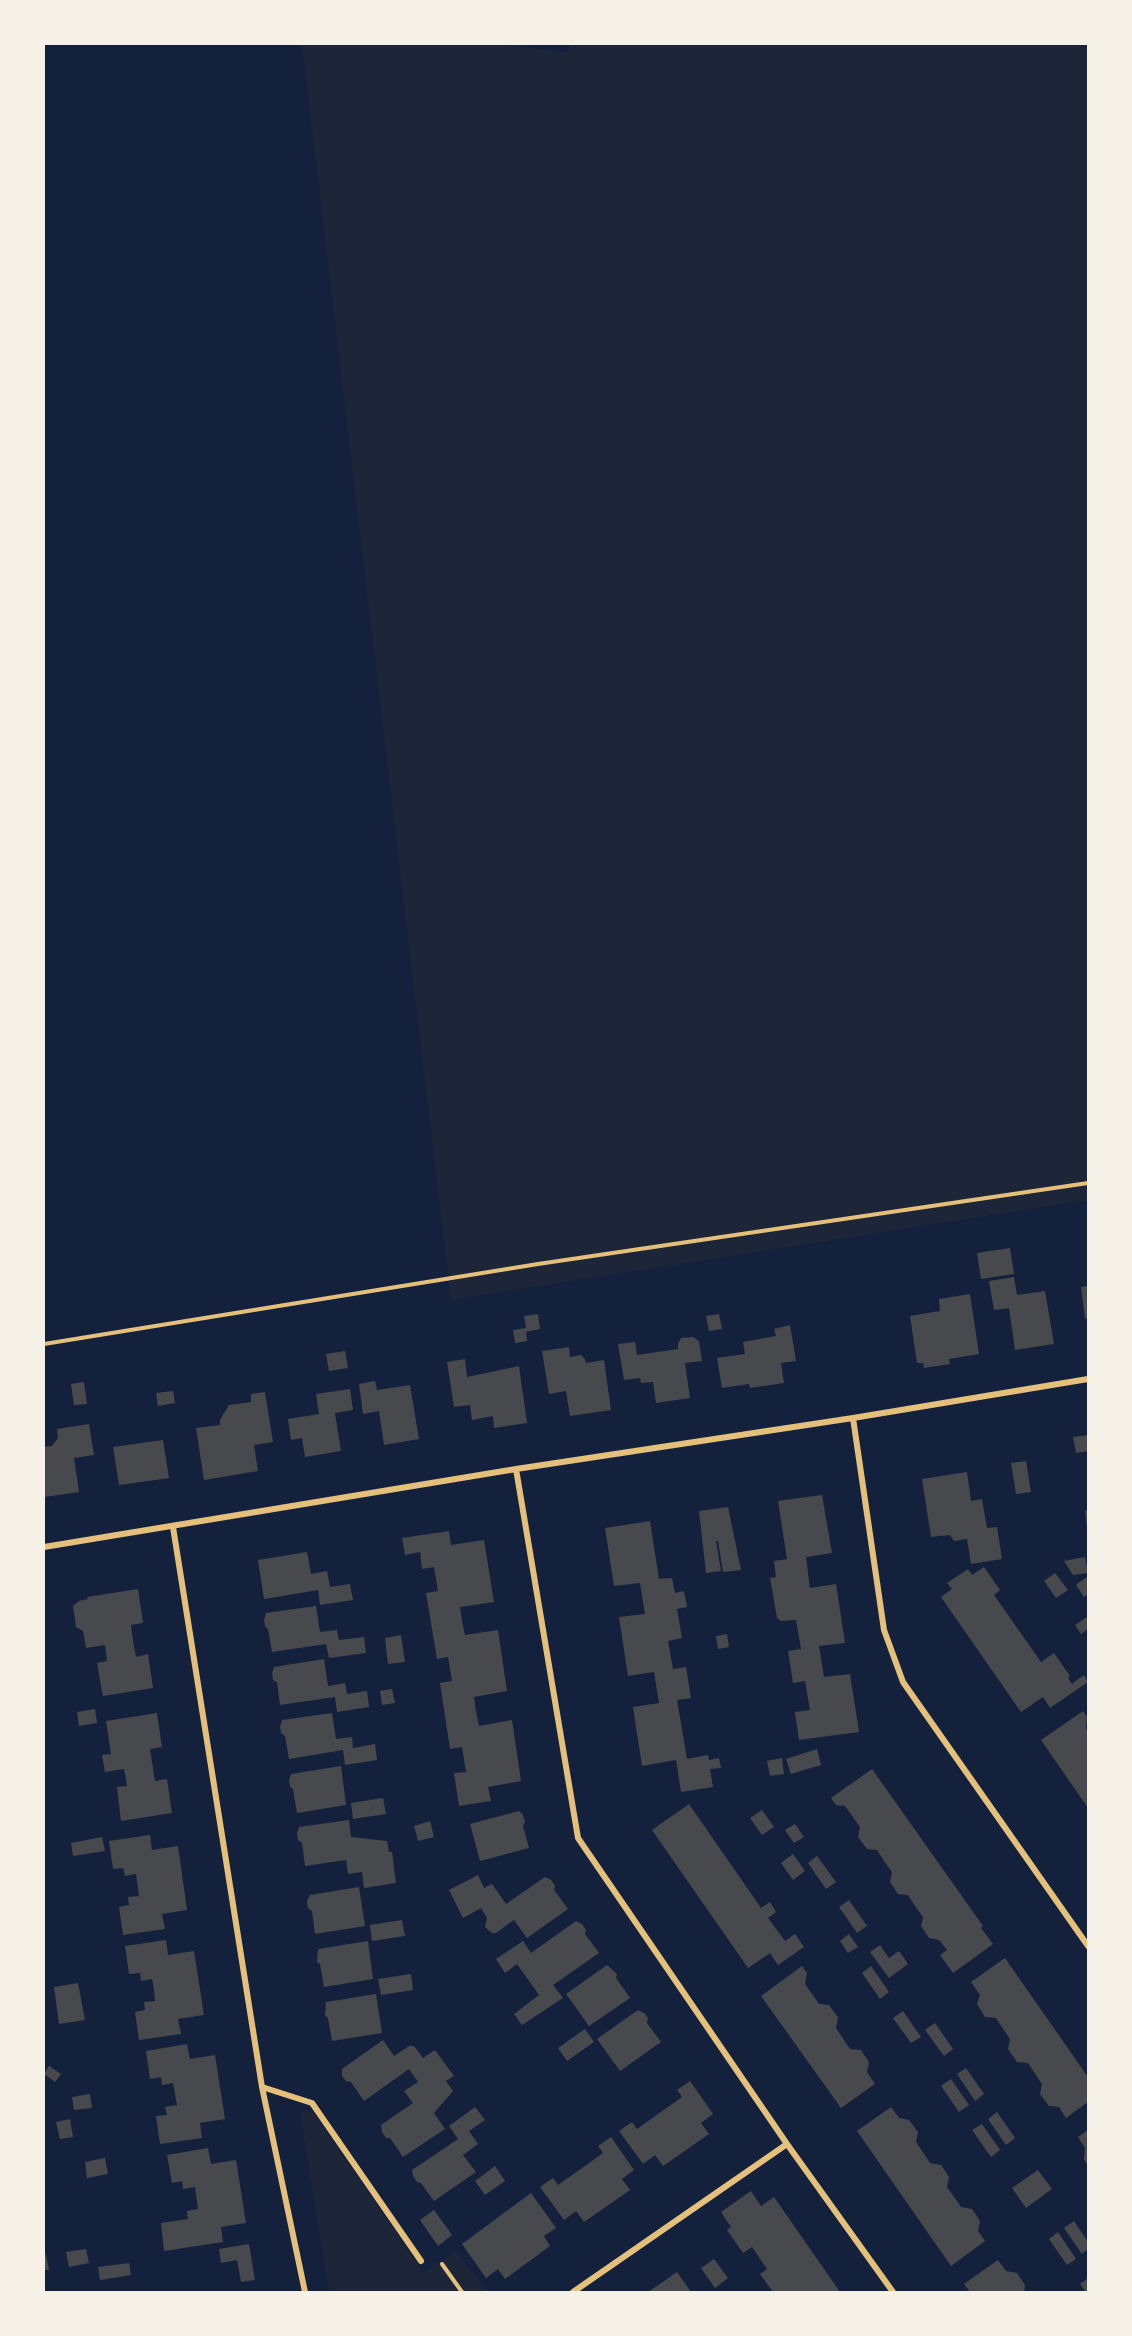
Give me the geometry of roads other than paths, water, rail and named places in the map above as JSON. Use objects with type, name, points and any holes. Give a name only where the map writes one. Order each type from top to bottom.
[{"type":"street","points":[[44,1547],[516,1469],[853,1418],[1089,1379]]},
{"type":"street","points":[[853,1418],[884,1630],[903,1682],[1089,1946]]},
{"type":"street","points":[[516,1469],[578,1838],[787,2144],[893,2292]]},
{"type":"street","points":[[173,1527],[262,2088],[305,2292]]},
{"type":"street","points":[[262,2088],[312,2103],[421,2261]]},
{"type":"street","points":[[573,2292],[787,2144]]}]
